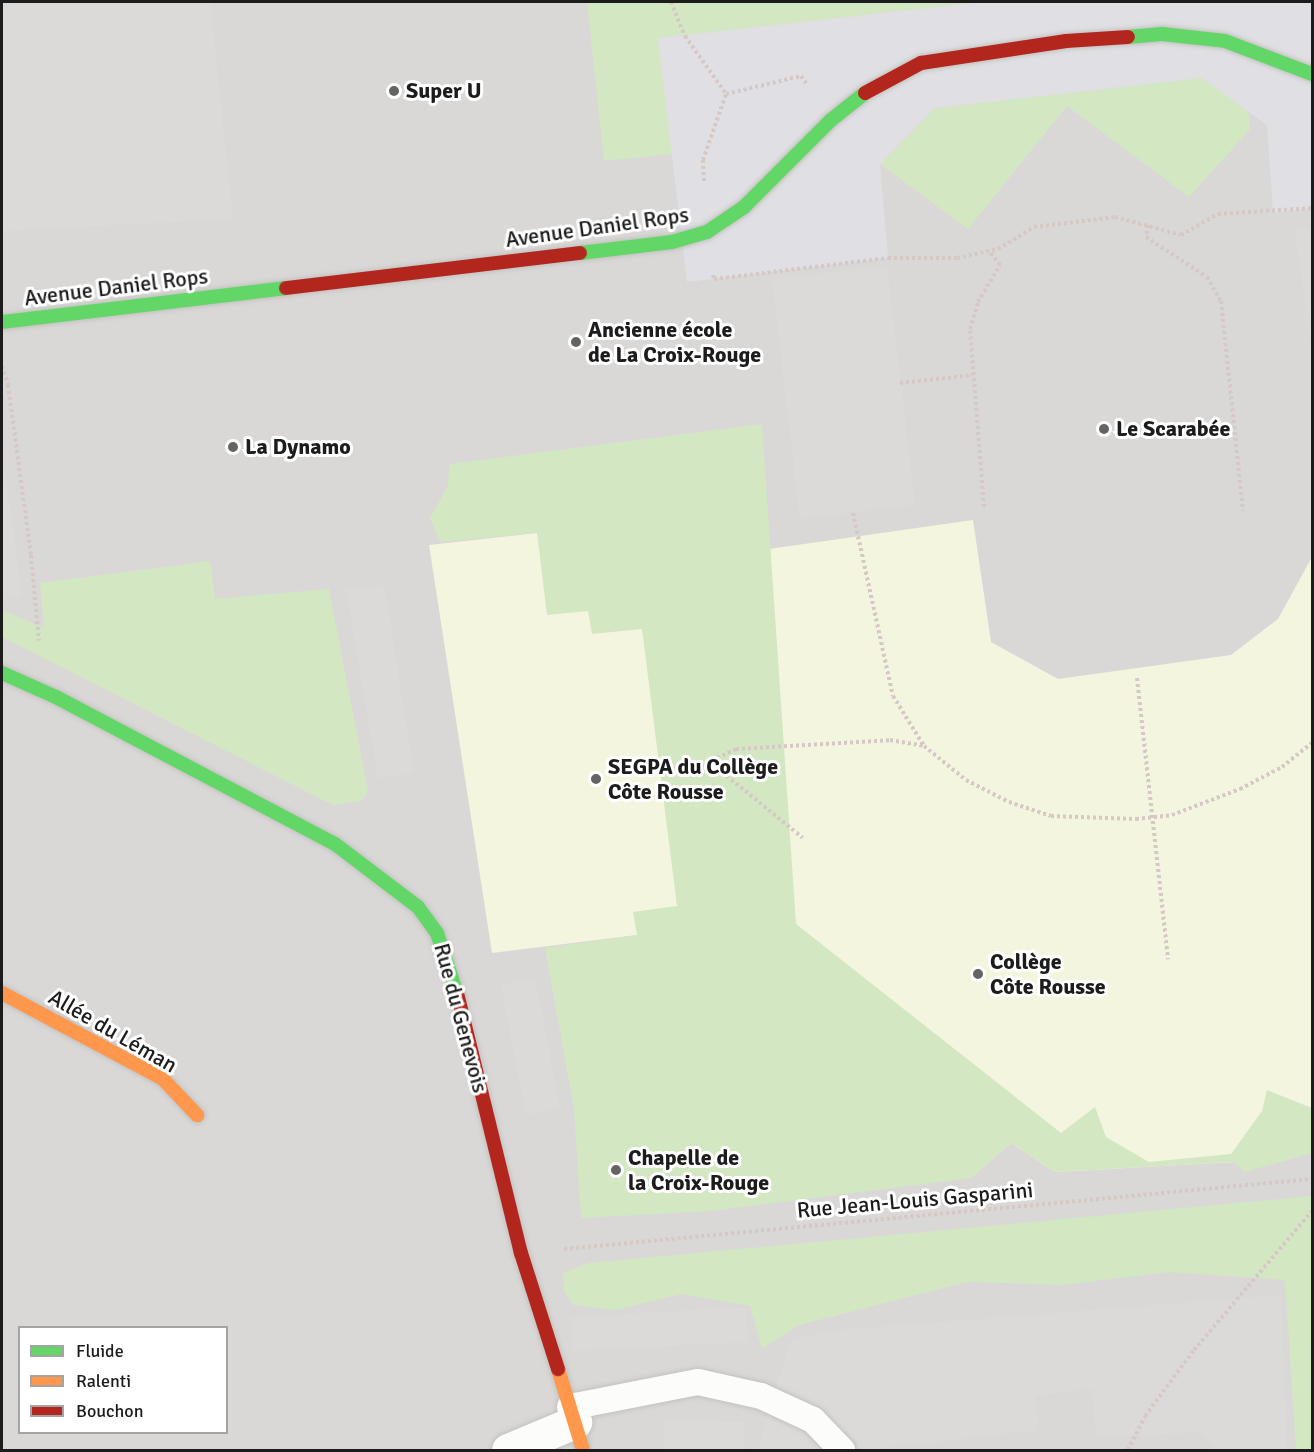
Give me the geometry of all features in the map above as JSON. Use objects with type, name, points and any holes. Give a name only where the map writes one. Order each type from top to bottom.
[{"type":"main road","name":"Avenue Daniel Rops","points":[[2,322],[672,242],[707,232],[744,207],[831,120],[875,85],[921,63],[1066,41],[1162,34],[1225,41],[1312,75]]},
{"type":"main road","name":"Rue du Genevois","points":[[2,673],[56,698],[335,844],[418,907],[437,933],[451,970],[522,1253],[576,1427]]},
{"type":"main road","name":"Allée du Léman","points":[[2,993],[163,1079],[197,1115]]},
{"type":"street","points":[[508,1450],[576,1427]]},
{"type":"lane","points":[[576,1427],[698,1382],[761,1396],[813,1420],[842,1450]]},
{"type":"path","points":[[671,2],[685,36],[726,94]]},
{"type":"path","points":[[726,94],[801,76],[831,120]]},
{"type":"path","points":[[726,94],[703,160],[707,232],[714,279],[888,258],[957,258],[990,251],[1034,227],[1115,217],[1181,235],[1218,214],[1312,208]]},
{"type":"path","points":[[1148,225],[1146,237],[1207,277],[1221,301],[1243,511]]},
{"type":"path","points":[[984,507],[970,329],[978,302],[1000,265],[990,251]]},
{"type":"path","points":[[2,366],[8,385],[27,524],[39,645],[56,698]]},
{"type":"path","points":[[900,383],[973,375]]},
{"type":"path","points":[[853,513],[893,696],[924,746],[966,780],[1009,802],[1051,816],[1097,819],[1172,815],[1240,789],[1281,767],[1312,743]]},
{"type":"path","points":[[1137,678],[1168,959]]},
{"type":"path","points":[[654,771],[701,766],[736,748],[890,740],[924,746]]},
{"type":"path","points":[[701,766],[722,772],[803,838]]},
{"type":"path","name":"Rue Jean-Louis Gasparini","points":[[522,1253],[1312,1179]]},
{"type":"path","points":[[1128,1450],[1145,1416],[1194,1350],[1312,1211]]},
{"type":"shaded area","points":[[2,2],[1312,2],[1312,1450],[2,1450]]},
{"type":"shaded area","points":[[2,2],[210,2],[233,219],[2,231]]},
{"type":"shaded area","points":[[981,2],[1312,2],[1312,208],[1273,213],[1267,125],[1202,78],[935,108],[880,164],[888,258],[687,282],[658,38]]},
{"type":"shaded area","points":[[1312,228],[1312,357],[1295,230]]},
{"type":"shaded area","points":[[887,266],[915,505],[800,519],[772,279]]},
{"type":"shaded area","points":[[2,470],[5,470],[22,596],[2,599]]},
{"type":"shaded area","points":[[973,520],[991,642],[1058,679],[1231,655],[1278,619],[1312,557],[1312,1148],[1234,1162],[1055,1172],[1011,1143],[970,1178],[637,935],[492,953],[429,545],[537,533],[769,549]]},
{"type":"shaded area","points":[[384,585],[414,773],[378,778],[346,589]]},
{"type":"shaded area","points":[[535,978],[560,1108],[526,1115],[501,985]]},
{"type":"shaded area","points":[[1281,1295],[1287,1450],[1216,1450],[1202,1432],[1096,1438],[1092,1389],[1035,1396],[1038,1430],[865,1450],[757,1450],[792,1338],[850,1329]]},
{"type":"shaded area","points":[[746,1307],[748,1342],[573,1351],[571,1317]]},
{"type":"shaded area","points":[[665,1421],[744,1422],[744,1450],[664,1450]]},
{"type":"green space","points":[[587,2],[981,2],[659,38],[673,154],[604,161]]},
{"type":"green space","points":[[1202,78],[1248,109],[1250,129],[1189,197],[1067,106],[968,229],[880,164],[935,108]]},
{"type":"green space","points":[[762,424],[796,924],[1061,1133],[1095,1107],[1106,1137],[1149,1162],[1231,1154],[1262,1111],[1267,1090],[1312,1108],[1312,1153],[1245,1172],[1234,1162],[1055,1172],[1011,1143],[970,1178],[712,1211],[581,1218],[574,1109],[545,948],[637,935],[633,912],[677,906],[642,629],[592,634],[588,611],[547,615],[537,533],[440,542],[430,518],[448,486],[449,464]]},
{"type":"green space","points":[[210,561],[215,599],[329,589],[368,791],[362,801],[333,805],[2,637],[2,610],[44,628],[40,583]]},
{"type":"green space","points":[[1312,1196],[1312,1450],[1296,1450],[1285,1280],[1169,1272],[1062,1285],[967,1282],[799,1325],[762,1349],[750,1306],[682,1294],[615,1310],[573,1305],[564,1291],[563,1273],[588,1263]]},
{"type":"traffic: fast","points":[[1128,37],[1162,34],[1225,41],[1312,74]]},
{"type":"traffic: fast","points":[[580,253],[672,242],[707,232],[744,207],[831,120],[865,93]]},
{"type":"traffic: fast","points":[[2,322],[286,288]]},
{"type":"traffic: fast","points":[[2,673],[56,697],[335,844],[418,907],[437,933],[458,997]]},
{"type":"traffic: slow","points":[[2,993],[163,1079],[197,1115]]},
{"type":"traffic: slow","points":[[558,1369],[583,1450]]},
{"type":"traffic: jam","points":[[865,93],[921,63],[1066,41],[1128,37]]},
{"type":"traffic: jam","points":[[286,288],[580,253]]},
{"type":"traffic: jam","points":[[458,997],[521,1253],[558,1369]]},
{"type":"place","name":"Super U","points":[[394,91]]},
{"type":"place","name":"Ancienne école de La Croix-Rouge","points":[[576,342]]},
{"type":"place","name":"Le Scarabée","points":[[1104,429]]},
{"type":"place","name":"La Dynamo","points":[[233,447]]},
{"type":"place","name":"SEGPA du Collège Côte Rousse","points":[[596,779]]},
{"type":"place","name":"Collège Côte Rousse","points":[[978,974]]},
{"type":"place","name":"Chapelle de la Croix-Rouge","points":[[616,1170]]}]
